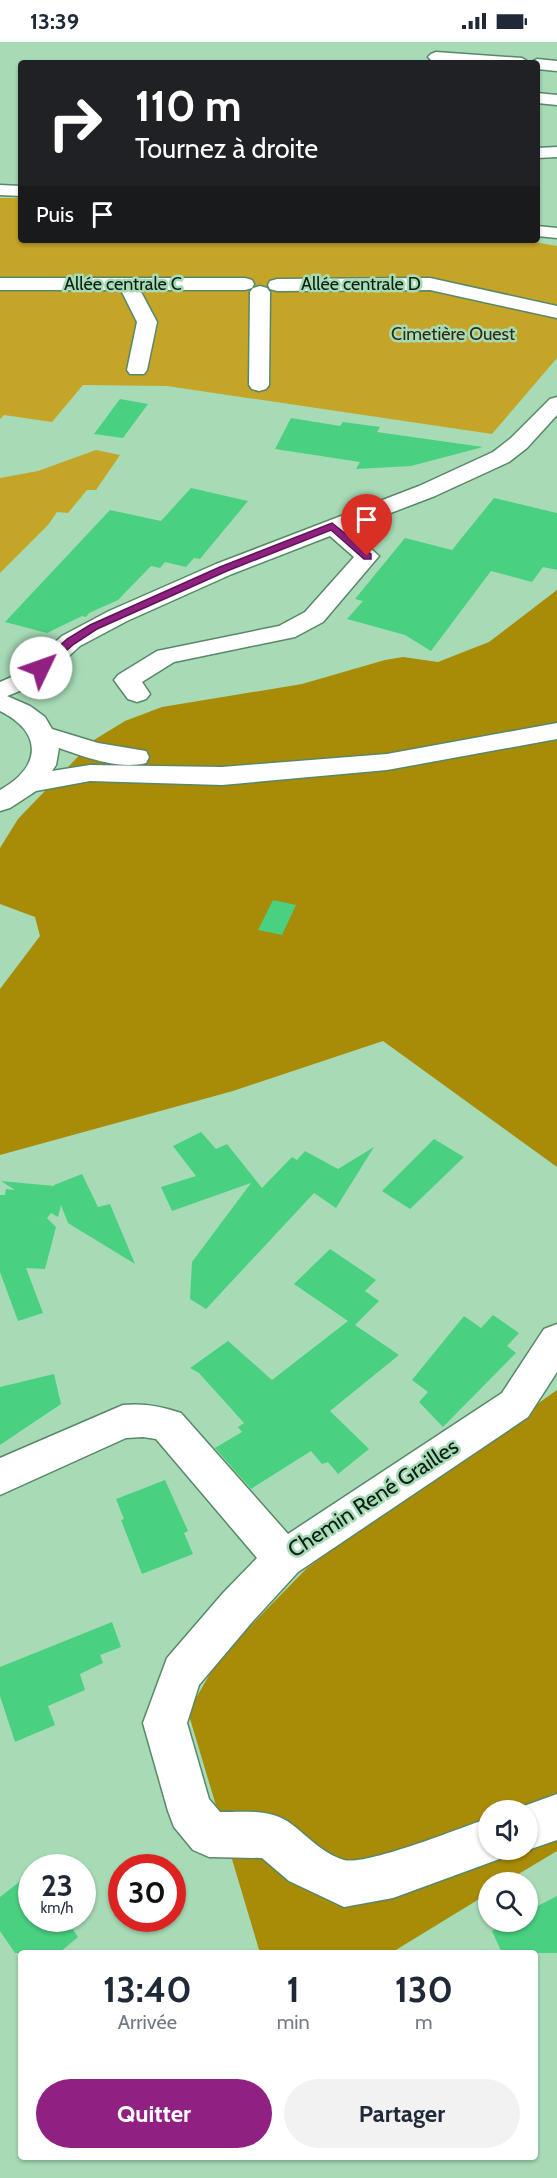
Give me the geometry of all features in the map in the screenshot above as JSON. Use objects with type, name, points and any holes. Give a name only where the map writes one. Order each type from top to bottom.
[{"type":"street","points":[[436,54],[493,60]]},
{"type":"street","points":[[540,64],[557,66]]},
{"type":"street","points":[[540,98],[557,100]]},
{"type":"street","points":[[540,153],[557,152]]},
{"type":"street","points":[[0,190],[18,190]]},
{"type":"street","points":[[540,223],[557,224]]},
{"type":"street","points":[[540,231],[557,233]]},
{"type":"street","name":"Allée centrale C","points":[[0,284],[261,287]]},
{"type":"street","points":[[128,284],[147,322],[137,370]]},
{"type":"street","name":"Allée centrale D","points":[[261,287],[430,284],[557,312]]},
{"type":"street","points":[[259,385],[261,287]]},
{"type":"street","points":[[0,802],[29,784],[41,768],[47,752],[45,735],[35,721],[6,700],[71,642],[94,627],[224,569],[427,491],[483,467],[501,457],[552,414]]},
{"type":"street","points":[[137,694],[127,680],[166,656],[286,632],[314,617],[367,556],[332,526]]},
{"type":"street","points":[[45,735],[95,751],[136,757],[231,758],[310,754],[454,735],[557,713]]},
{"type":"street","points":[[29,784],[90,773],[222,776],[387,762],[557,731]]},
{"type":"street","name":"Chemin René Grailles","points":[[0,1477],[123,1422],[143,1420],[167,1425],[284,1559],[515,1405],[557,1340]]},
{"type":"street","points":[[284,1559],[238,1607],[182,1673],[165,1723],[190,1811],[209,1834],[270,1836],[305,1865],[344,1884],[393,1875],[478,1845]]},
{"type":"street","points":[[538,1824],[557,1817]]},
{"type":"green space","name":"Cimetière Ouest","points":[[0,198],[18,198],[18,243],[540,243],[557,246],[557,358],[492,434],[167,386],[83,385],[52,422],[4,415],[0,419]]},
{"type":"green space","points":[[96,450],[120,455],[96,490],[87,490],[68,513],[57,512],[48,525],[0,573],[0,478],[38,471]]},
{"type":"shaded area","points":[[557,590],[557,1167],[383,1041],[233,1091],[0,1155],[0,989],[40,936],[35,917],[0,904],[0,848],[18,819],[94,740],[125,721],[162,707],[302,684],[403,657],[438,662],[489,642]]},
{"type":"shaded area","points":[[557,1390],[557,1851],[522,1872],[478,1872],[478,1900],[396,1950],[259,1950],[188,1712],[219,1658],[307,1568]]},
{"type":"building","points":[[120,399],[148,404],[123,438],[94,434]]},
{"type":"building","points":[[291,418],[340,426],[343,422],[380,427],[377,432],[483,447],[411,466],[356,469],[360,462],[275,449]]},
{"type":"building","points":[[191,488],[248,501],[200,559],[194,558],[186,567],[165,562],[160,568],[151,566],[118,600],[89,613],[86,617],[82,616],[47,633],[5,622],[110,510],[161,521]]},
{"type":"building","points":[[494,498],[557,513],[557,570],[543,567],[532,582],[491,571],[431,651],[405,635],[347,619],[363,601],[355,599],[405,538],[452,550]]},
{"type":"building","points":[[273,900],[296,905],[282,935],[258,930]]},
{"type":"building","points":[[201,1132],[216,1149],[227,1144],[262,1188],[292,1157],[297,1160],[305,1151],[338,1169],[374,1147],[336,1208],[314,1193],[206,1309],[190,1299],[192,1262],[251,1183],[172,1211],[161,1187],[196,1176],[173,1146]]},
{"type":"building","points":[[434,1139],[464,1157],[410,1209],[382,1191]]},
{"type":"building","points":[[82,1174],[98,1207],[110,1204],[135,1264],[68,1223],[61,1205],[58,1217],[51,1213],[47,1218],[56,1227],[45,1269],[26,1268],[43,1313],[18,1321],[0,1272],[0,1195],[5,1195],[6,1189],[15,1190],[1,1181],[54,1186]]},
{"type":"building","points":[[330,1249],[376,1280],[365,1291],[379,1301],[355,1325],[399,1355],[330,1411],[369,1449],[338,1474],[328,1462],[322,1464],[311,1451],[251,1489],[215,1448],[242,1432],[238,1427],[244,1423],[199,1373],[190,1368],[228,1341],[272,1380],[348,1321],[294,1284]]},
{"type":"building","points":[[493,1315],[519,1333],[507,1346],[516,1353],[443,1427],[419,1402],[428,1392],[412,1380],[464,1316],[481,1328]]},
{"type":"building","points":[[54,1374],[61,1404],[0,1445],[0,1387]]},
{"type":"building","points":[[165,1480],[188,1531],[184,1533],[193,1554],[142,1574],[121,1520],[124,1519],[116,1499]]},
{"type":"building","points":[[112,1622],[121,1647],[100,1655],[103,1663],[80,1674],[85,1690],[48,1706],[55,1725],[15,1742],[0,1696],[0,1667]]},
{"type":"building","points":[[18,1883],[18,1932],[75,1932],[78,1937],[63,1950],[18,1950],[18,1953],[15,1953],[0,1931],[0,1897]]},
{"type":"building","points":[[557,1896],[557,1953],[538,1953],[538,1950],[501,1950],[492,1932],[538,1932],[538,1906]]},
{"type":"route","points":[[41,668],[71,642],[94,627],[224,569],[332,526],[367,556]]}]
